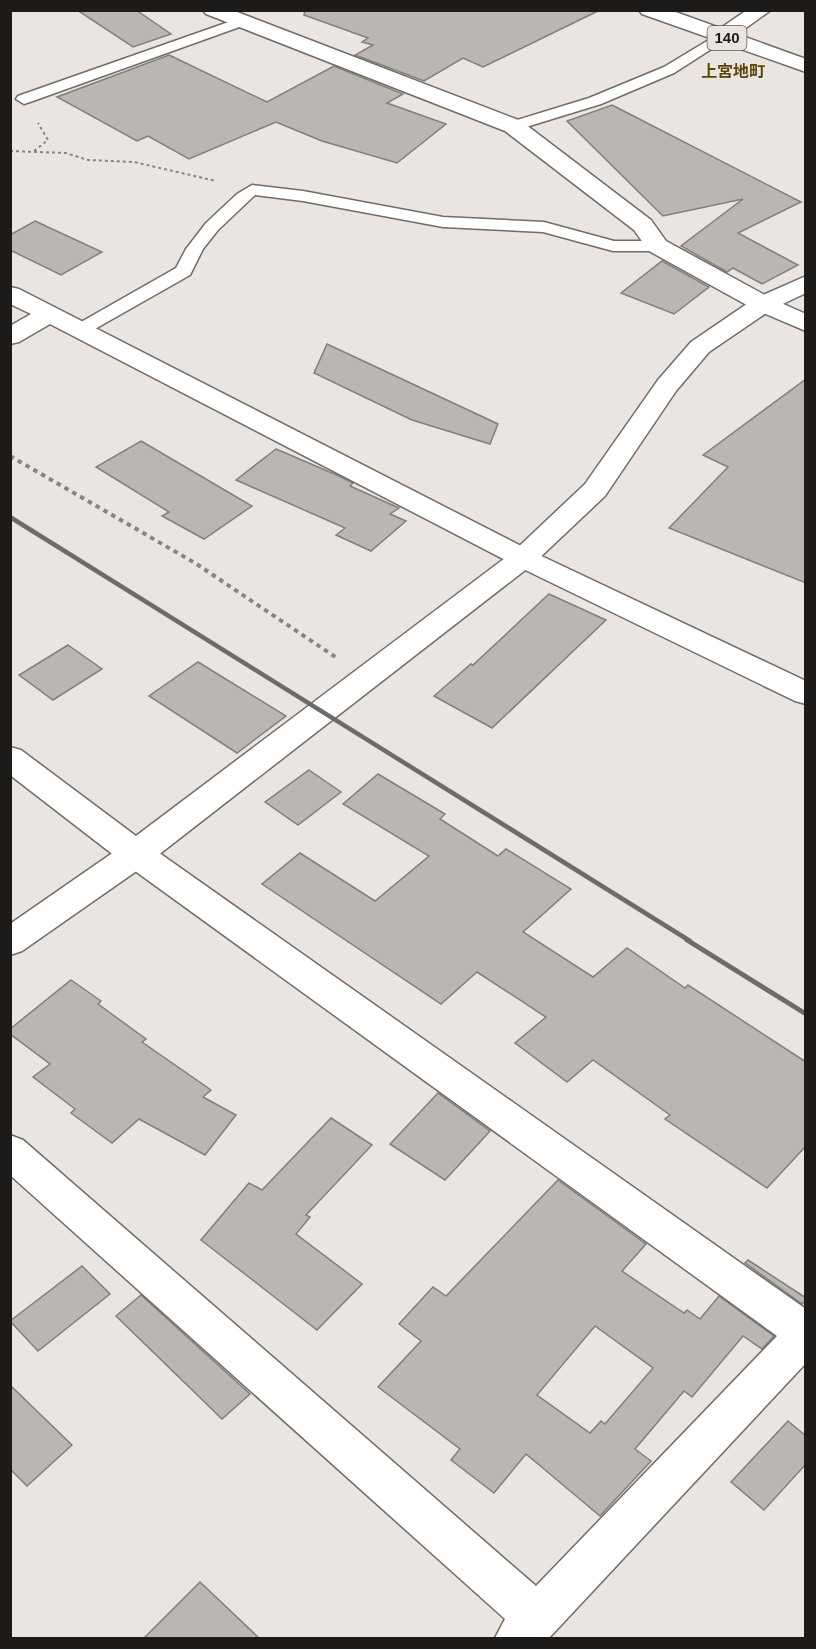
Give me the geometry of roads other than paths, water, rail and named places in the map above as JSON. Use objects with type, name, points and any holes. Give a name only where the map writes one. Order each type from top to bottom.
[{"type":"main road","points":[[213,10],[513,126],[643,225],[657,246],[763,304],[806,324]]},
{"type":"main road","name":"140","points":[[649,10],[806,66]]},
{"type":"main road","points":[[722,36],[761,10]]},
{"type":"main road","points":[[10,942],[136,854],[523,558],[595,490],[667,386],[700,347],[763,304],[806,283]]},
{"type":"main road","points":[[10,294],[523,558],[806,694]]},
{"type":"main road","points":[[10,337],[49,314]]},
{"type":"main road","points":[[10,758],[136,854],[806,1334],[528,1628],[10,1151]]},
{"type":"lane","points":[[24,99],[240,22]]},
{"type":"lane","points":[[513,126],[595,101],[669,70],[722,36]]},
{"type":"lane","points":[[80,330],[184,271],[189,255],[238,200],[252,190],[303,196],[443,222],[544,227],[613,246],[657,246]]},
{"type":"railway","points":[[10,517],[690,941]]},
{"type":"railway","points":[[687,940],[806,1014]]},
{"type":"district","name":"上宮地町","points":[[733,71]]}]
